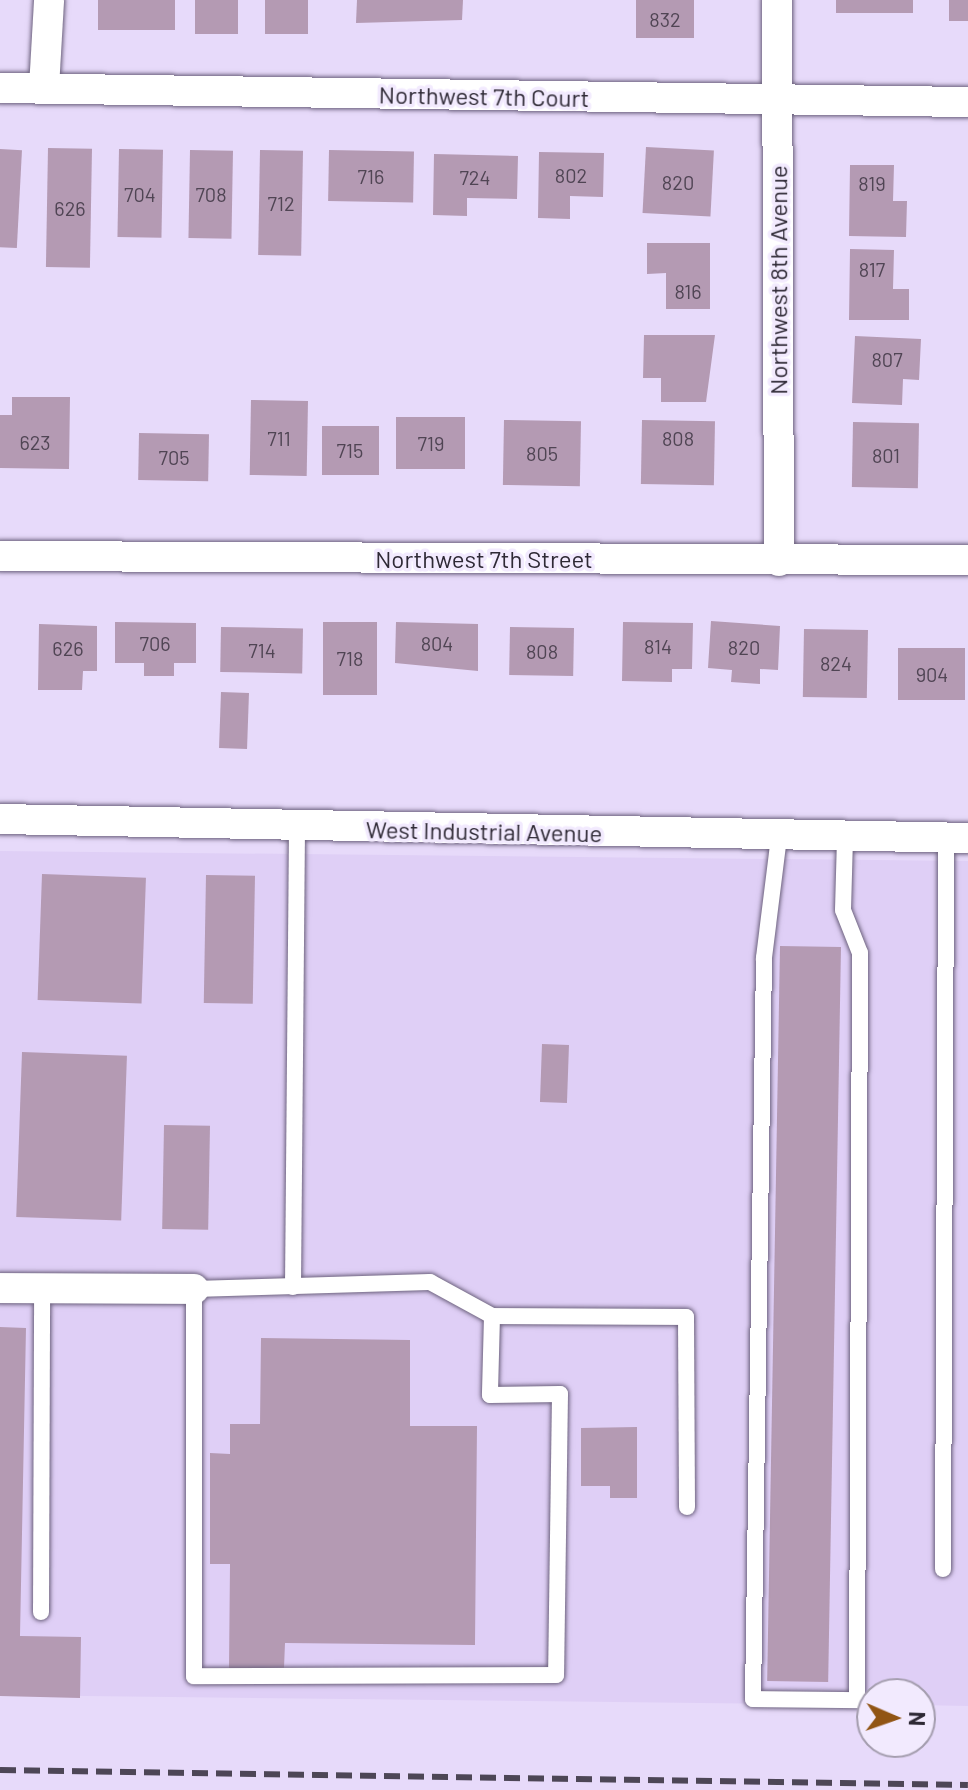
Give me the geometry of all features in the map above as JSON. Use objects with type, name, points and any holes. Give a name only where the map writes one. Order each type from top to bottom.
[{"type":"street","points":[[44,88],[49,0]]},
{"type":"street","name":"Northwest 8th Avenue","points":[[777,0],[779,561]]},
{"type":"street","name":"Northwest 7th Court","points":[[0,88],[968,102]]},
{"type":"street","name":"Northwest 7th Street","points":[[0,556],[968,560]]},
{"type":"street","name":"West Industrial Avenue","points":[[0,819],[779,837],[957,838]]},
{"type":"street","points":[[0,1288],[194,1289]]},
{"type":"lane","points":[[293,1287],[297,826]]},
{"type":"lane","points":[[779,837],[764,958],[753,1699],[857,1700],[860,953],[843,910],[845,837]]},
{"type":"lane","points":[[943,1569],[957,838]]},
{"type":"lane","points":[[492,1316],[490,1395],[560,1394],[556,1675],[194,1676],[194,1289],[430,1282],[492,1316],[686,1317],[687,1507]]},
{"type":"lane","points":[[41,1612],[42,1288]]},
{"type":"shaded area","points":[[0,851],[968,861],[968,1706],[936,1705],[936,1678],[856,1678],[856,1705],[0,1695]]},
{"type":"building","points":[[98,0],[175,0],[175,30],[98,30]]},
{"type":"building","points":[[195,0],[238,0],[238,34],[195,34]]},
{"type":"building","points":[[265,0],[308,0],[308,34],[265,34]]},
{"type":"building","points":[[357,0],[463,0],[462,20],[356,23]]},
{"type":"building","points":[[636,0],[694,0],[694,38],[636,38]]},
{"type":"building","points":[[836,0],[913,0],[913,13],[836,13]]},
{"type":"building","points":[[949,0],[968,0],[968,21],[949,21]]},
{"type":"building","points":[[646,147],[714,151],[710,216],[643,213]]},
{"type":"building","points":[[48,148],[92,149],[90,268],[46,267]]},
{"type":"building","points":[[0,149],[22,150],[17,248],[0,247]]},
{"type":"building","points":[[119,149],[163,150],[161,238],[117,237]]},
{"type":"building","points":[[190,150],[233,151],[231,239],[188,238]]},
{"type":"building","points":[[260,150],[303,151],[301,256],[258,255]]},
{"type":"building","points":[[329,150],[414,151],[413,202],[328,201]]},
{"type":"building","points":[[539,152],[604,153],[603,197],[570,196],[570,219],[538,218]]},
{"type":"building","points":[[434,154],[518,156],[517,199],[467,198],[467,216],[433,215]]},
{"type":"building","points":[[850,165],[894,165],[893,201],[907,201],[906,237],[849,236]]},
{"type":"building","points":[[647,243],[710,243],[710,309],[666,309],[666,273],[647,274]]},
{"type":"building","points":[[850,249],[894,250],[893,289],[909,289],[909,320],[849,320]]},
{"type":"building","points":[[644,335],[715,335],[706,402],[661,402],[661,378],[643,378]]},
{"type":"building","points":[[855,336],[921,339],[919,380],[903,379],[902,405],[852,403]]},
{"type":"building","points":[[12,397],[70,397],[69,469],[0,468],[0,415],[12,415]]},
{"type":"building","points":[[251,400],[308,401],[307,476],[250,475]]},
{"type":"building","points":[[396,417],[465,417],[465,469],[396,469]]},
{"type":"building","points":[[504,420],[581,421],[580,486],[503,485]]},
{"type":"building","points":[[642,420],[715,421],[714,485],[641,484]]},
{"type":"building","points":[[853,422],[919,423],[918,488],[852,487]]},
{"type":"building","points":[[322,426],[379,426],[379,475],[322,475]]},
{"type":"building","points":[[139,433],[209,434],[208,481],[138,480]]},
{"type":"building","points":[[711,621],[780,626],[778,670],[760,669],[760,684],[731,682],[732,670],[708,668]]},
{"type":"building","points":[[115,622],[196,623],[196,663],[174,663],[174,676],[144,676],[144,663],[115,663]]},
{"type":"building","points":[[323,622],[377,622],[377,695],[323,695]]},
{"type":"building","points":[[396,622],[478,624],[478,671],[395,663]]},
{"type":"building","points":[[623,622],[693,623],[692,669],[672,669],[672,682],[622,681]]},
{"type":"building","points":[[39,624],[97,626],[97,671],[83,671],[82,690],[38,690]]},
{"type":"building","points":[[221,627],[303,628],[302,673],[220,672]]},
{"type":"building","points":[[510,627],[574,628],[573,676],[509,675]]},
{"type":"building","points":[[804,629],[868,630],[867,698],[803,697]]},
{"type":"building","points":[[898,648],[965,648],[965,700],[898,700]]},
{"type":"building","points":[[221,692],[249,693],[247,749],[219,748]]},
{"type":"building","points":[[42,874],[146,878],[142,1004],[38,1000]]},
{"type":"building","points":[[206,875],[255,876],[253,1004],[204,1003]]},
{"type":"building","points":[[780,946],[841,947],[828,1682],[767,1681]]},
{"type":"building","points":[[542,1044],[569,1045],[567,1103],[540,1102]]},
{"type":"building","points":[[22,1052],[127,1056],[121,1221],[16,1217]]},
{"type":"building","points":[[164,1125],[210,1126],[208,1230],[162,1229]]},
{"type":"building","points":[[0,1327],[26,1328],[20,1636],[81,1637],[80,1698],[0,1696]]},
{"type":"building","points":[[261,1338],[410,1340],[410,1426],[477,1426],[475,1645],[285,1643],[284,1668],[229,1668],[230,1564],[210,1564],[210,1453],[230,1454],[230,1424],[260,1424]]},
{"type":"building","points":[[637,1427],[637,1498],[610,1498],[610,1486],[581,1486],[581,1428]]},
{"type":"railway","points":[[0,1770],[968,1785]]}]
